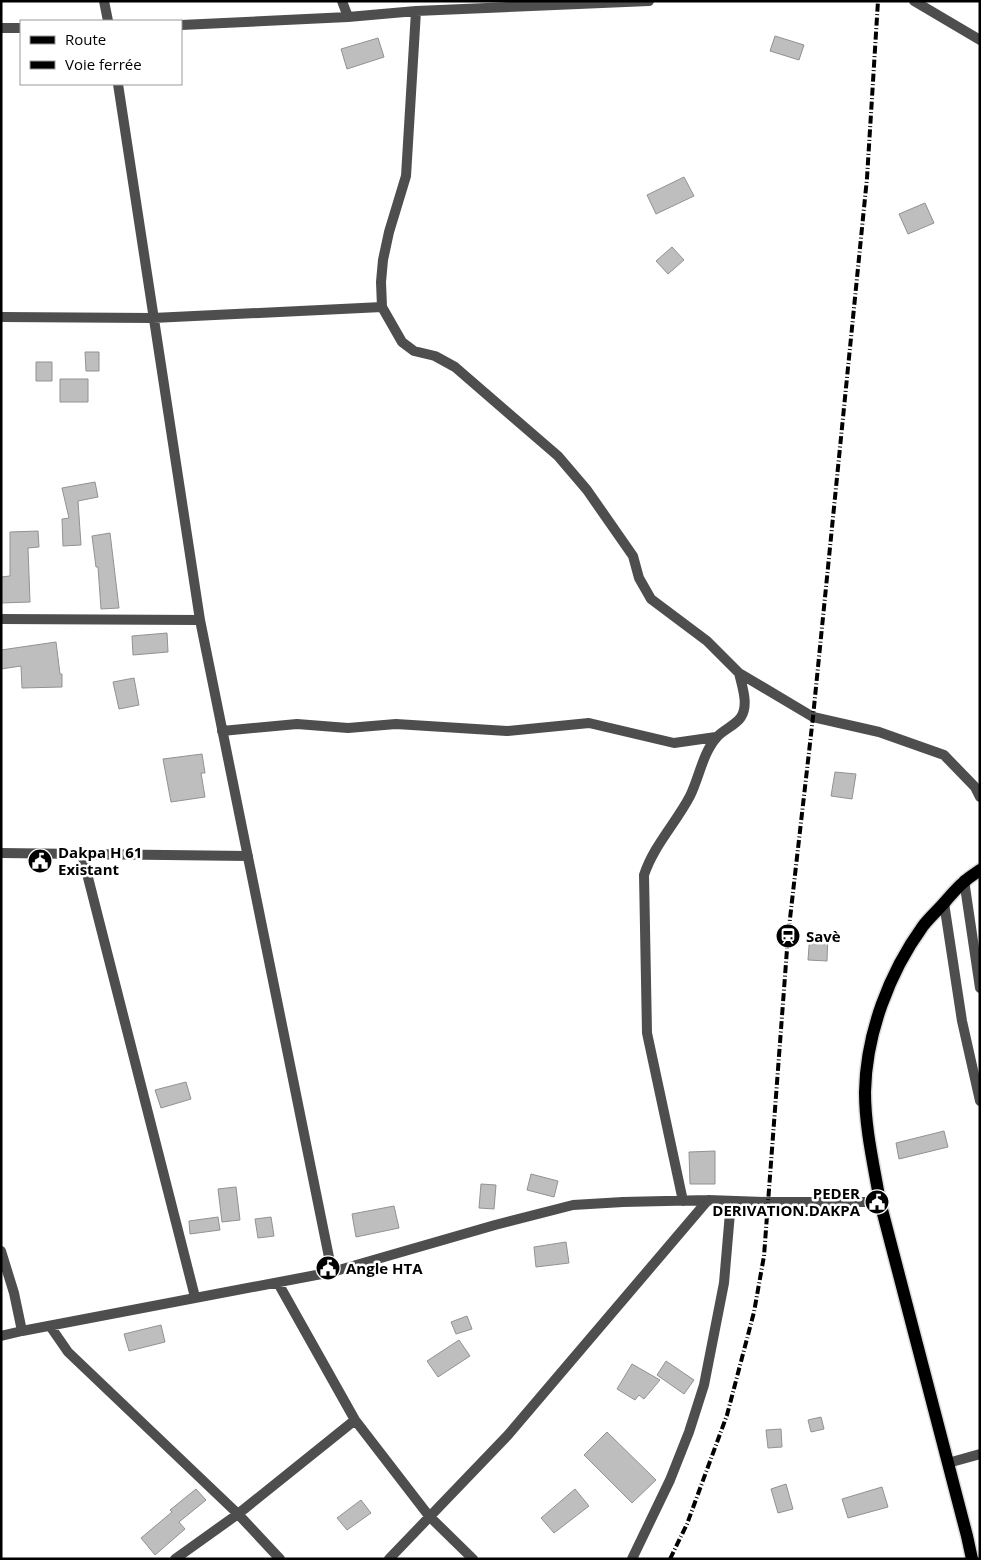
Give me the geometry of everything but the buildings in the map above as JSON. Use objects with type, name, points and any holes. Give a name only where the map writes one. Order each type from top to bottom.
[{"type":"main road","points":[[972,1559],[880,1202],[866,1118],[865,1092],[871,1043],[879,1014],[890,984],[907,951],[924,924],[964,880],[980,870]]},
{"type":"street","points":[[104,1],[108,20]]},
{"type":"street","points":[[342,1],[348,18]]},
{"type":"street","points":[[182,25],[348,18],[416,11],[649,1]]},
{"type":"street","points":[[914,1],[980,40]]},
{"type":"street","points":[[416,11],[406,176],[389,232],[383,260],[381,282],[382,307],[402,342],[414,351],[435,356],[455,367],[558,456],[587,490],[633,556],[639,578],[651,599],[707,641],[739,672],[813,717],[879,732],[944,755],[975,787],[980,797]]},
{"type":"street","points":[[1,28],[20,28]]},
{"type":"street","points":[[118,85],[200,620],[332,1272]]},
{"type":"street","points":[[1,317],[153,318],[382,307]]},
{"type":"street","points":[[1,619],[200,620]]},
{"type":"street","points":[[684,1201],[647,1033],[644,875],[649,860],[690,795],[701,766],[716,737],[740,718],[744,707],[744,693],[739,672]]},
{"type":"street","points":[[222,732],[297,724],[348,728],[396,724],[507,730],[589,723],[674,743],[716,737]]},
{"type":"street","points":[[1,854],[248,856]]},
{"type":"street","points":[[82,854],[195,1297]]},
{"type":"street","points":[[964,880],[980,988]]},
{"type":"street","points":[[944,903],[962,1021],[980,1100]]},
{"type":"street","points":[[389,1559],[508,1435],[708,1200]]},
{"type":"street","points":[[1,1336],[332,1272],[495,1225],[573,1205],[708,1200],[880,1202]]},
{"type":"street","points":[[632,1559],[670,1480],[689,1432],[704,1385],[724,1283],[731,1201]]},
{"type":"street","points":[[1,1251],[14,1292],[22,1331]]},
{"type":"street","points":[[278,1283],[355,1420],[429,1516],[473,1559]]},
{"type":"street","points":[[50,1326],[68,1352],[238,1514],[280,1559]]},
{"type":"street","points":[[175,1559],[238,1514],[355,1420]]},
{"type":"street","points":[[948,1463],[980,1454]]},
{"type":"railway","points":[[670,1559],[687,1524],[727,1415],[754,1312],[764,1256],[788,936],[813,717],[867,178],[878,1]]},
{"type":"place","name":"Dakpa H 61 Existant","points":[[40,861]]},
{"type":"place","name":"Savè","points":[[788,936]]},
{"type":"place","name":"PEDER DERIVATION.DAKPA","points":[[877,1202]]},
{"type":"place","name":"Angle HTA","points":[[328,1268]]}]
